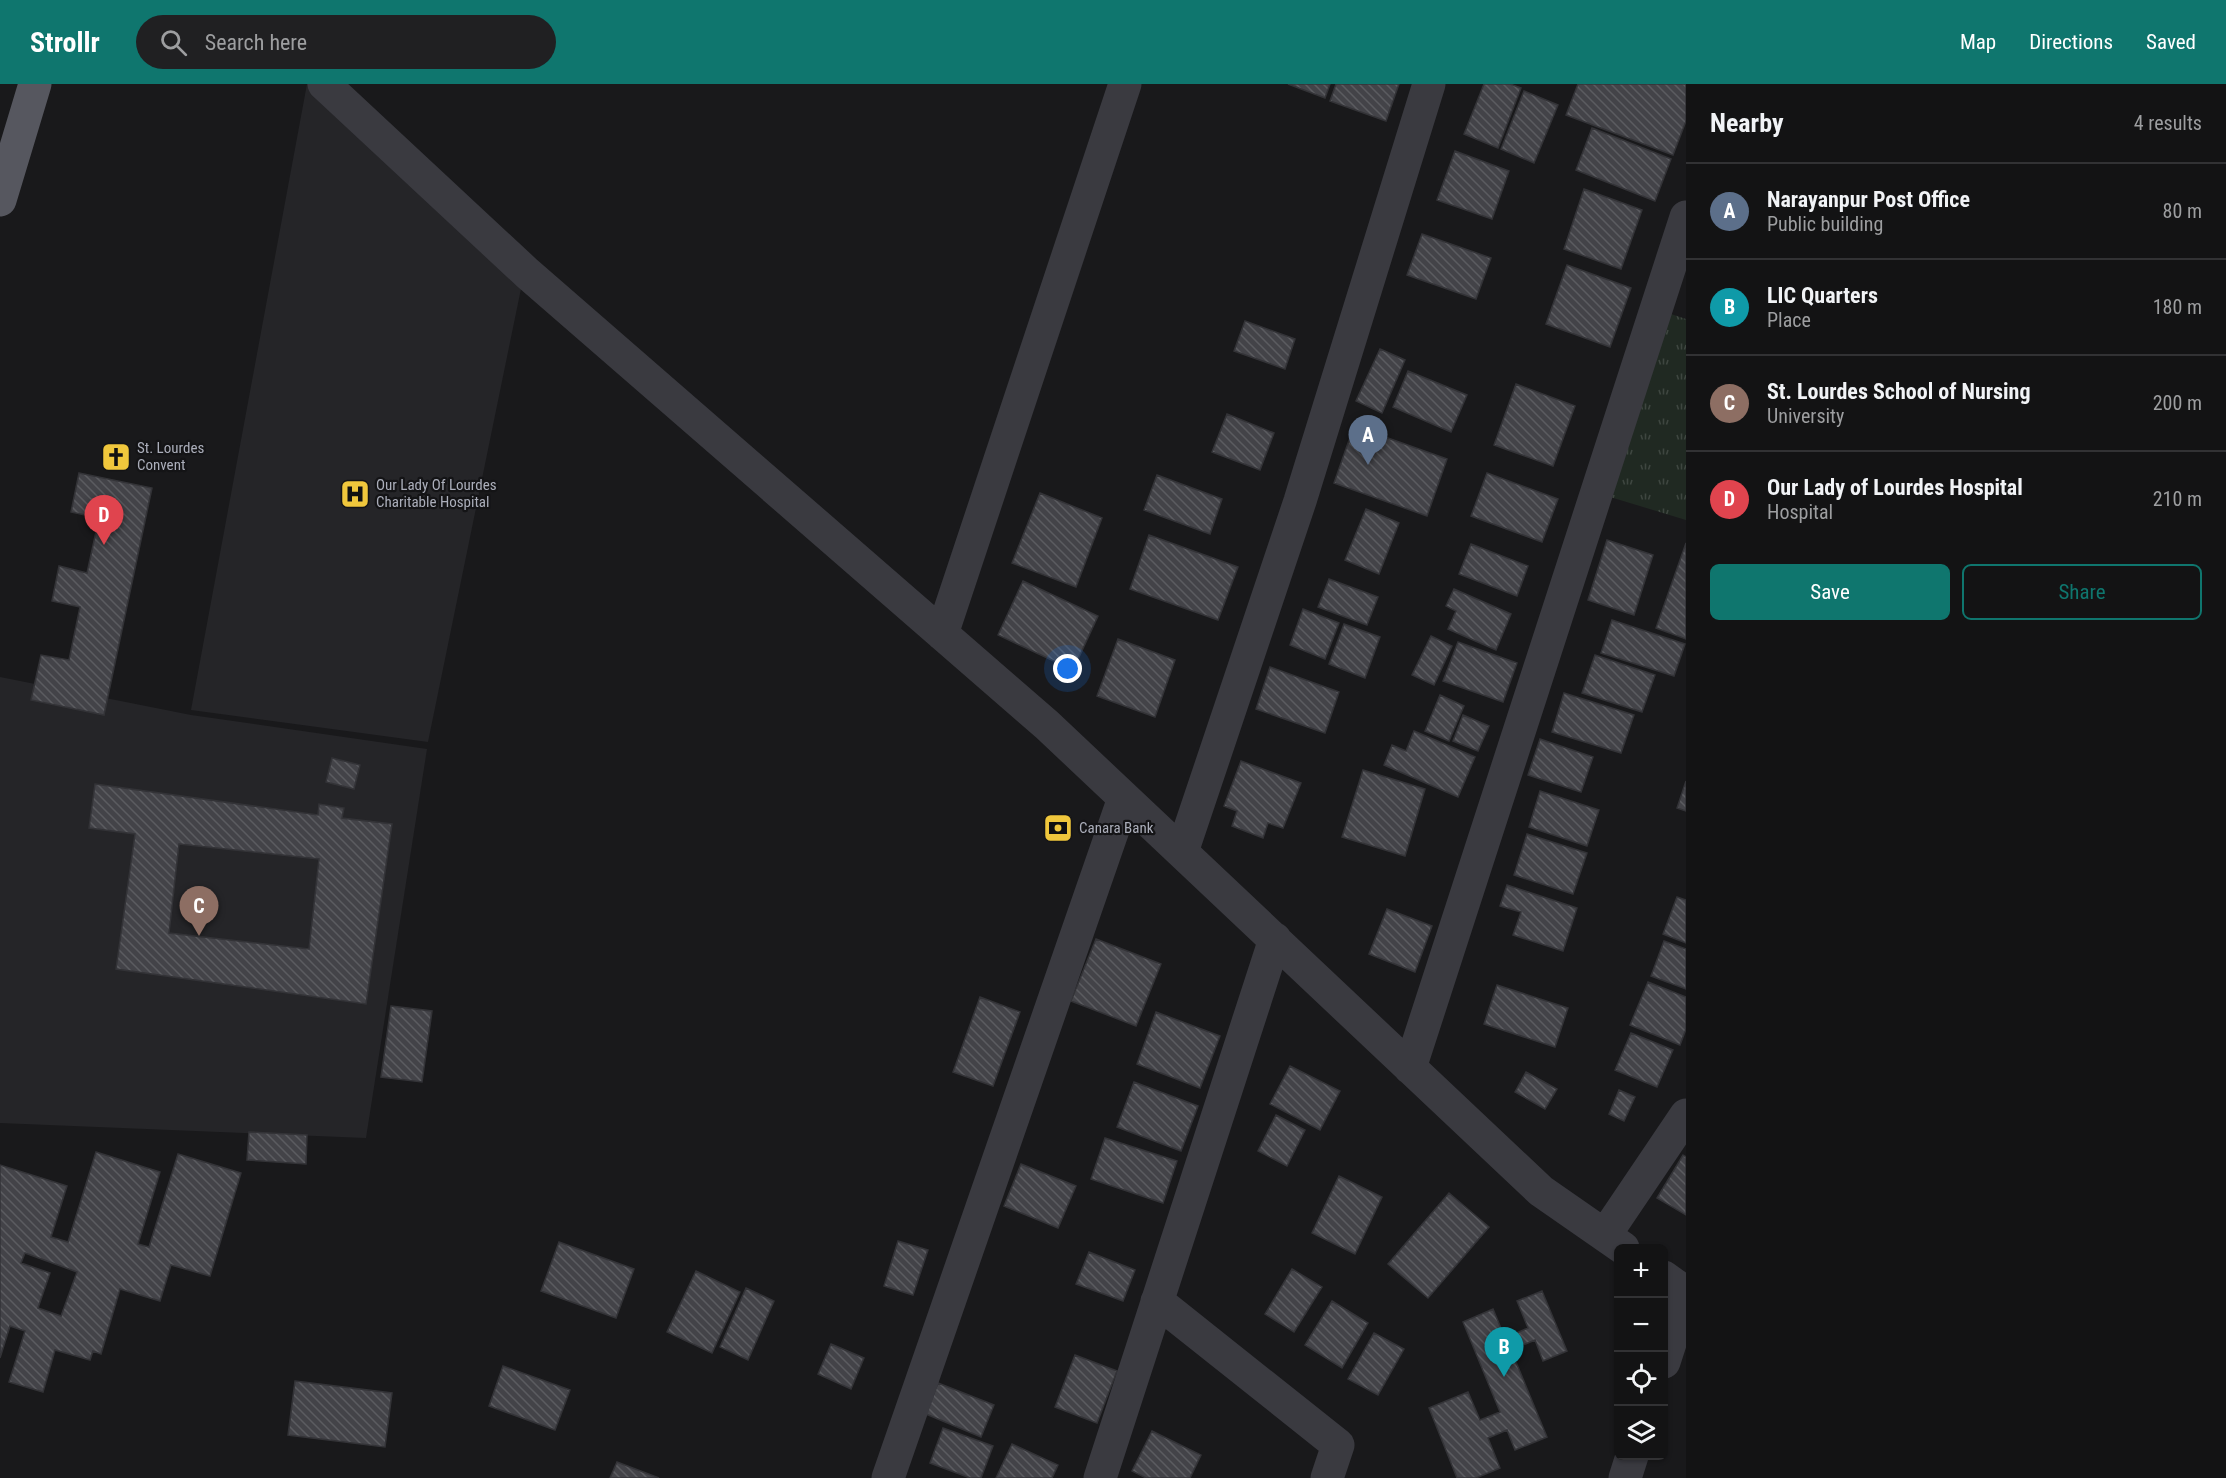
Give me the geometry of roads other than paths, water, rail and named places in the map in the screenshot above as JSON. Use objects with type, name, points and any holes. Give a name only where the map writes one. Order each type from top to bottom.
[{"type":"main road","points":[[0,200],[35,84]]},
{"type":"street","points":[[324,84],[527,273],[1047,725],[1541,1191],[1614,1242],[1686,1115]]},
{"type":"street","points":[[942,634],[1125,84]]},
{"type":"street","points":[[1182,852],[1300,501],[1429,84]]},
{"type":"street","points":[[1410,1068],[1686,217]]},
{"type":"street","points":[[888,1478],[1124,798]]},
{"type":"street","points":[[1100,1478],[1275,939]]},
{"type":"street","points":[[1667,1352],[1686,1293],[1668,1280]]},
{"type":"street","points":[[1157,1301],[1338,1445],[1327,1478]]},
{"type":"street","points":[[1625,1478],[1630,1460]]},
{"type":"place","name":"St. Lourdes Convent","points":[[116,457]]},
{"type":"place","name":"Narayanpur Post Office","points":[[1368,465]]},
{"type":"place","name":"Our Lady Of Lourdes Charitable Hospital","points":[[355,494]]},
{"type":"place","name":"Our Lady of Lourdes Hospital","points":[[104,545]]},
{"type":"place","name":"Canara Bank","points":[[1058,828]]},
{"type":"place","name":"St. Lourdes School of Nursing","points":[[199,936]]},
{"type":"place","name":"LIC Quarters","points":[[1504,1377]]}]
